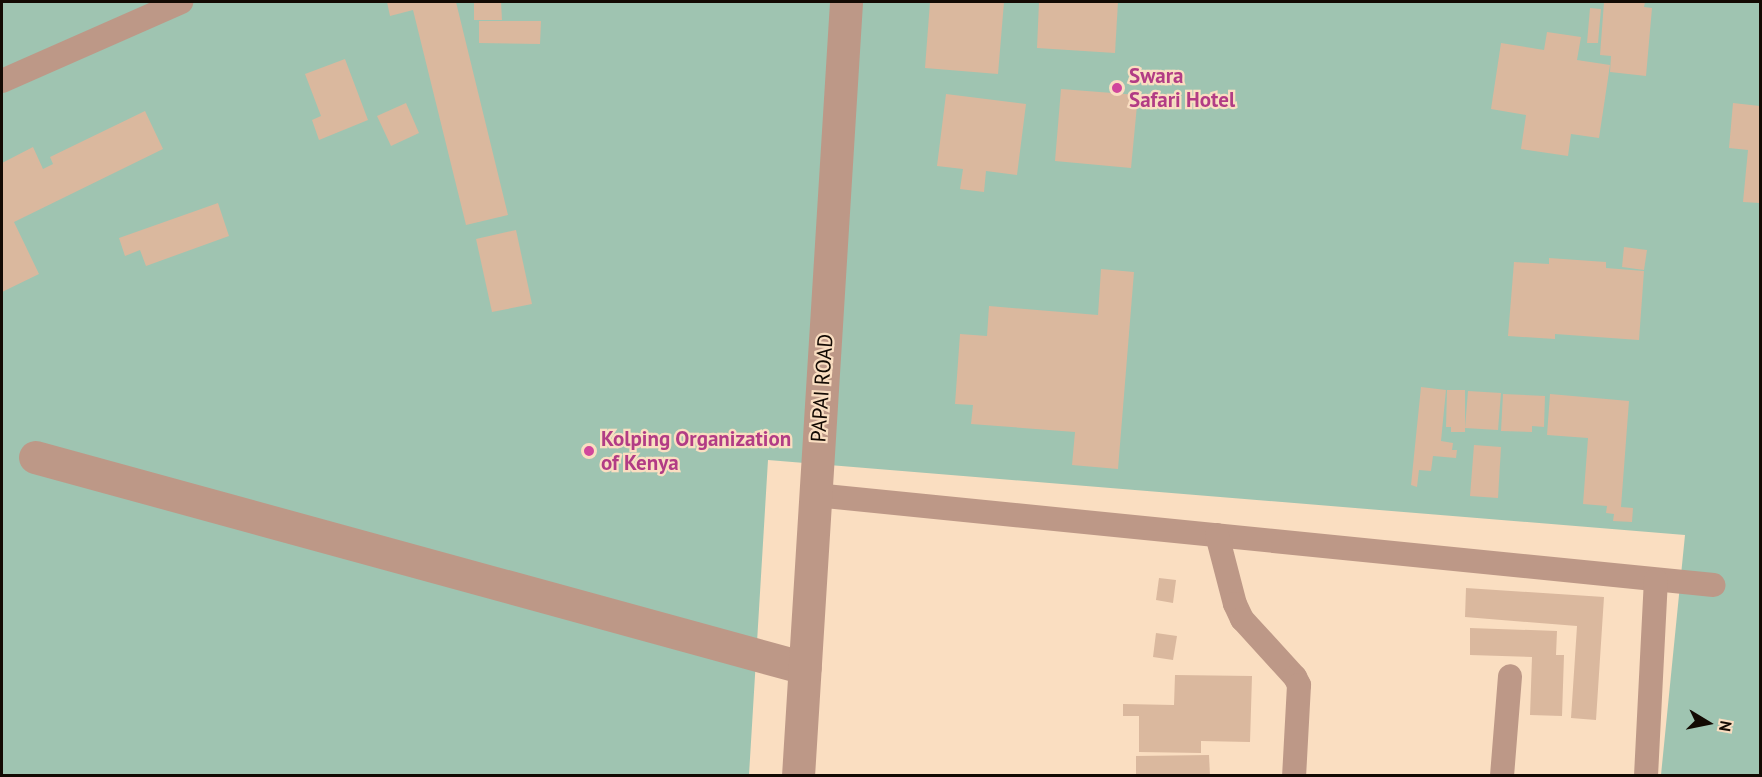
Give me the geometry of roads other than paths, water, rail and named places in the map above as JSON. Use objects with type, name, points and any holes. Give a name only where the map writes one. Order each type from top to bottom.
[{"type":"street","name":"PAPAI ROAD","points":[[798,776],[846,2]]},
{"type":"street","points":[[36,457],[805,668]]},
{"type":"lane","points":[[2,81],[181,2]]},
{"type":"lane","points":[[815,495],[1714,585]]},
{"type":"lane","points":[[1217,535],[1235,604],[1242,619],[1295,677],[1299,685],[1293,776]]},
{"type":"lane","points":[[1646,776],[1656,580]]},
{"type":"lane","points":[[1502,776],[1510,676]]},
{"type":"place","name":"Swara Safari Hotel","points":[[1117,88]]},
{"type":"place","name":"Kolping Organization of Kenya","points":[[589,451]]}]
